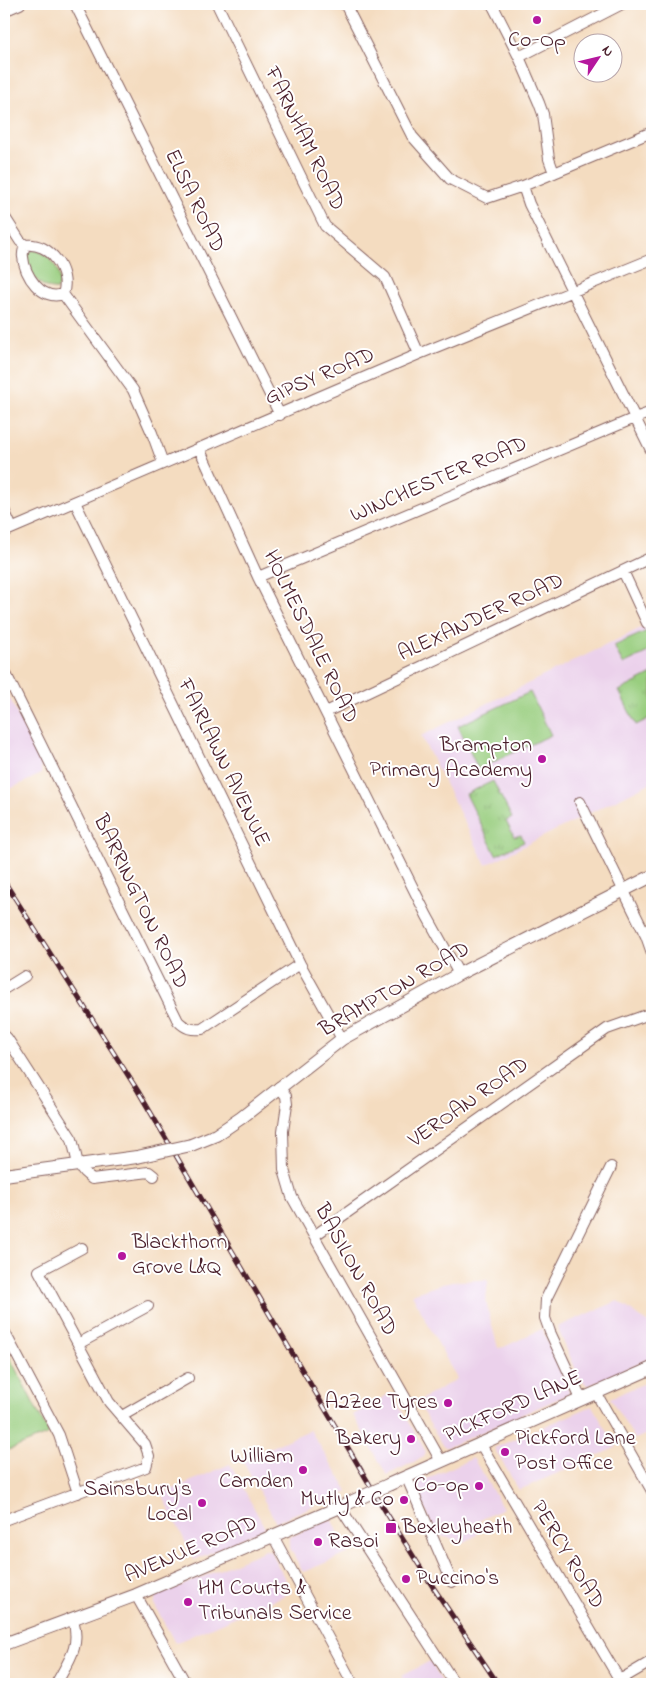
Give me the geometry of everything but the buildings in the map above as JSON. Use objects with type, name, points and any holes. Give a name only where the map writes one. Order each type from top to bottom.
[{"type":"street","points":[[4,11],[20,4]]},
{"type":"street","name":"ELSA ROAD","points":[[75,4],[280,415]]},
{"type":"street","name":"FARNHAM ROAD","points":[[217,4],[325,226],[385,277],[418,354]]},
{"type":"street","points":[[345,4],[412,136],[450,179],[487,198],[523,186],[652,132]]},
{"type":"street","points":[[492,4],[540,103],[548,158],[554,173]]},
{"type":"street","points":[[519,57],[622,4]]},
{"type":"street","points":[[523,186],[528,204],[652,452]]},
{"type":"street","points":[[4,216],[20,241],[26,245],[30,244],[45,249],[58,260],[64,280],[65,288],[63,294]]},
{"type":"street","points":[[26,245],[22,255],[25,267],[34,285],[54,295],[63,294]]},
{"type":"street","name":"GIPSY ROAD","points":[[8,530],[280,415],[418,354],[652,259]]},
{"type":"street","points":[[63,294],[133,390],[163,464]]},
{"type":"street","name":"WINCHESTER ROAD","points":[[258,577],[652,412]]},
{"type":"street","name":"HOLMESDALE ROAD","points":[[199,448],[258,577],[427,916],[459,974]]},
{"type":"street","name":"FAIRLAWN AVENUE","points":[[75,502],[300,964],[342,1039]]},
{"type":"street","points":[[4,510],[8,530]]},
{"type":"street","name":"ALEXANDER ROAD","points":[[326,712],[652,557]]},
{"type":"street","points":[[623,571],[647,623]]},
{"type":"street","name":"BARRINGTON ROAD","points":[[4,670],[178,1021],[185,1028],[193,1030],[202,1029],[300,964]]},
{"type":"street","points":[[580,802],[624,890],[652,952]]},
{"type":"street","name":"BRAMPTON ROAD","points":[[4,1175],[137,1157],[191,1145],[216,1135],[241,1118],[342,1039],[459,974],[652,876]]},
{"type":"street","points":[[4,989],[25,976]]},
{"type":"street","name":"VEROAN ROAD","points":[[314,1236],[607,1028],[652,1013]]},
{"type":"street","points":[[4,1035],[72,1139],[78,1164],[84,1172],[92,1179],[149,1172],[154,1176]]},
{"type":"street","name":"BASILON ROAD","points":[[279,1087],[286,1096],[287,1104],[283,1131],[284,1170],[292,1196],[441,1461]]},
{"type":"street","points":[[581,1399],[545,1318],[546,1299],[611,1168]]},
{"type":"street","points":[[4,1520],[146,1468],[149,1456],[145,1444],[109,1402],[38,1271],[82,1248]]},
{"type":"street","points":[[78,1344],[148,1306]]},
{"type":"street","points":[[4,1331],[59,1435],[78,1493]]},
{"type":"street","name":"PICKFORD LANE","points":[[390,1484],[652,1368]]},
{"type":"street","points":[[122,1416],[188,1378]]},
{"type":"street","points":[[596,1393],[652,1491]]},
{"type":"street","name":"PERCY ROAD","points":[[480,1443],[618,1683]]},
{"type":"street","points":[[406,1476],[452,1582]]},
{"type":"street","name":"AVENUE ROAD","points":[[4,1644],[136,1595],[390,1484]]},
{"type":"street","points":[[340,1507],[455,1684]]},
{"type":"street","points":[[273,1536],[354,1684]]},
{"type":"street","points":[[136,1595],[186,1684]]},
{"type":"street","points":[[56,1684],[76,1645],[73,1619]]},
{"type":"street","points":[[618,1683],[652,1661]]},
{"type":"shaded area","name":"Brampton Primary Academy","points":[[651,623],[652,782],[486,865],[421,736]]},
{"type":"shaded area","points":[[4,686],[41,764],[41,774],[4,792]]},
{"type":"shaded area","points":[[485,1279],[488,1281],[486,1300],[488,1311],[498,1348],[542,1329],[569,1394],[445,1447],[417,1402],[457,1379],[412,1294],[442,1284]]},
{"type":"shaded area","points":[[618,1301],[652,1326],[652,1357],[588,1386],[579,1377],[557,1327]]},
{"type":"shaded area","points":[[652,1380],[652,1432],[635,1439],[610,1398]]},
{"type":"shaded area","points":[[392,1392],[426,1452],[424,1457],[387,1475],[353,1415]]},
{"type":"shaded area","points":[[592,1406],[617,1447],[519,1490],[494,1448]]},
{"type":"shaded area","points":[[310,1430],[348,1491],[276,1522],[242,1460]]},
{"type":"shaded area","points":[[473,1458],[503,1508],[473,1524],[478,1534],[460,1545],[456,1538],[436,1535],[415,1484]]},
{"type":"shaded area","points":[[230,1464],[265,1528],[194,1560],[162,1494]]},
{"type":"shaded area","points":[[331,1519],[349,1553],[303,1572],[289,1546],[290,1537]]},
{"type":"shaded area","points":[[266,1550],[270,1551],[292,1592],[175,1643],[154,1604],[157,1596]]},
{"type":"shaded area","points":[[430,1661],[443,1684],[407,1684],[402,1676]]},
{"type":"green space","points":[[33,250],[44,254],[54,264],[59,277],[57,289],[51,289],[40,283],[31,272],[28,253]]},
{"type":"green space","points":[[649,630],[652,636],[652,650],[623,664],[614,646]]},
{"type":"green space","points":[[652,674],[652,717],[636,725],[619,691]]},
{"type":"green space","points":[[530,692],[551,735],[478,769],[458,726]]},
{"type":"green space","points":[[493,781],[512,818],[506,821],[514,837],[521,835],[524,842],[496,855],[466,794]]},
{"type":"green space","points":[[4,1346],[49,1434],[4,1452]]},
{"type":"railway","points":[[4,881],[138,1091],[384,1509],[427,1578],[498,1684]]},
{"type":"place","name":"Co-Op","points":[[537,20]]},
{"type":"place","name":"Brampton Primary Academy","points":[[542,759]]},
{"type":"place","name":"Blackthorn Grove L&Q","points":[[122,1256]]},
{"type":"place","name":"A2Zee Tyres","points":[[448,1403]]},
{"type":"place","name":"Bakery","points":[[411,1439]]},
{"type":"place","name":"Pickford Lane Post Office","points":[[505,1452]]},
{"type":"place","name":"William Camden","points":[[303,1470]]},
{"type":"place","name":"Co-op","points":[[479,1486]]},
{"type":"place","name":"Mutly & Co","points":[[404,1500]]},
{"type":"place","name":"Sainsbury's Local","points":[[202,1503]]},
{"type":"place","name":"Bexleyheath","points":[[391,1528]]},
{"type":"place","name":"Rasoi","points":[[318,1542]]},
{"type":"place","name":"Puccino's","points":[[406,1579]]},
{"type":"place","name":"HM Courts & Tribunals Service","points":[[188,1602]]}]
